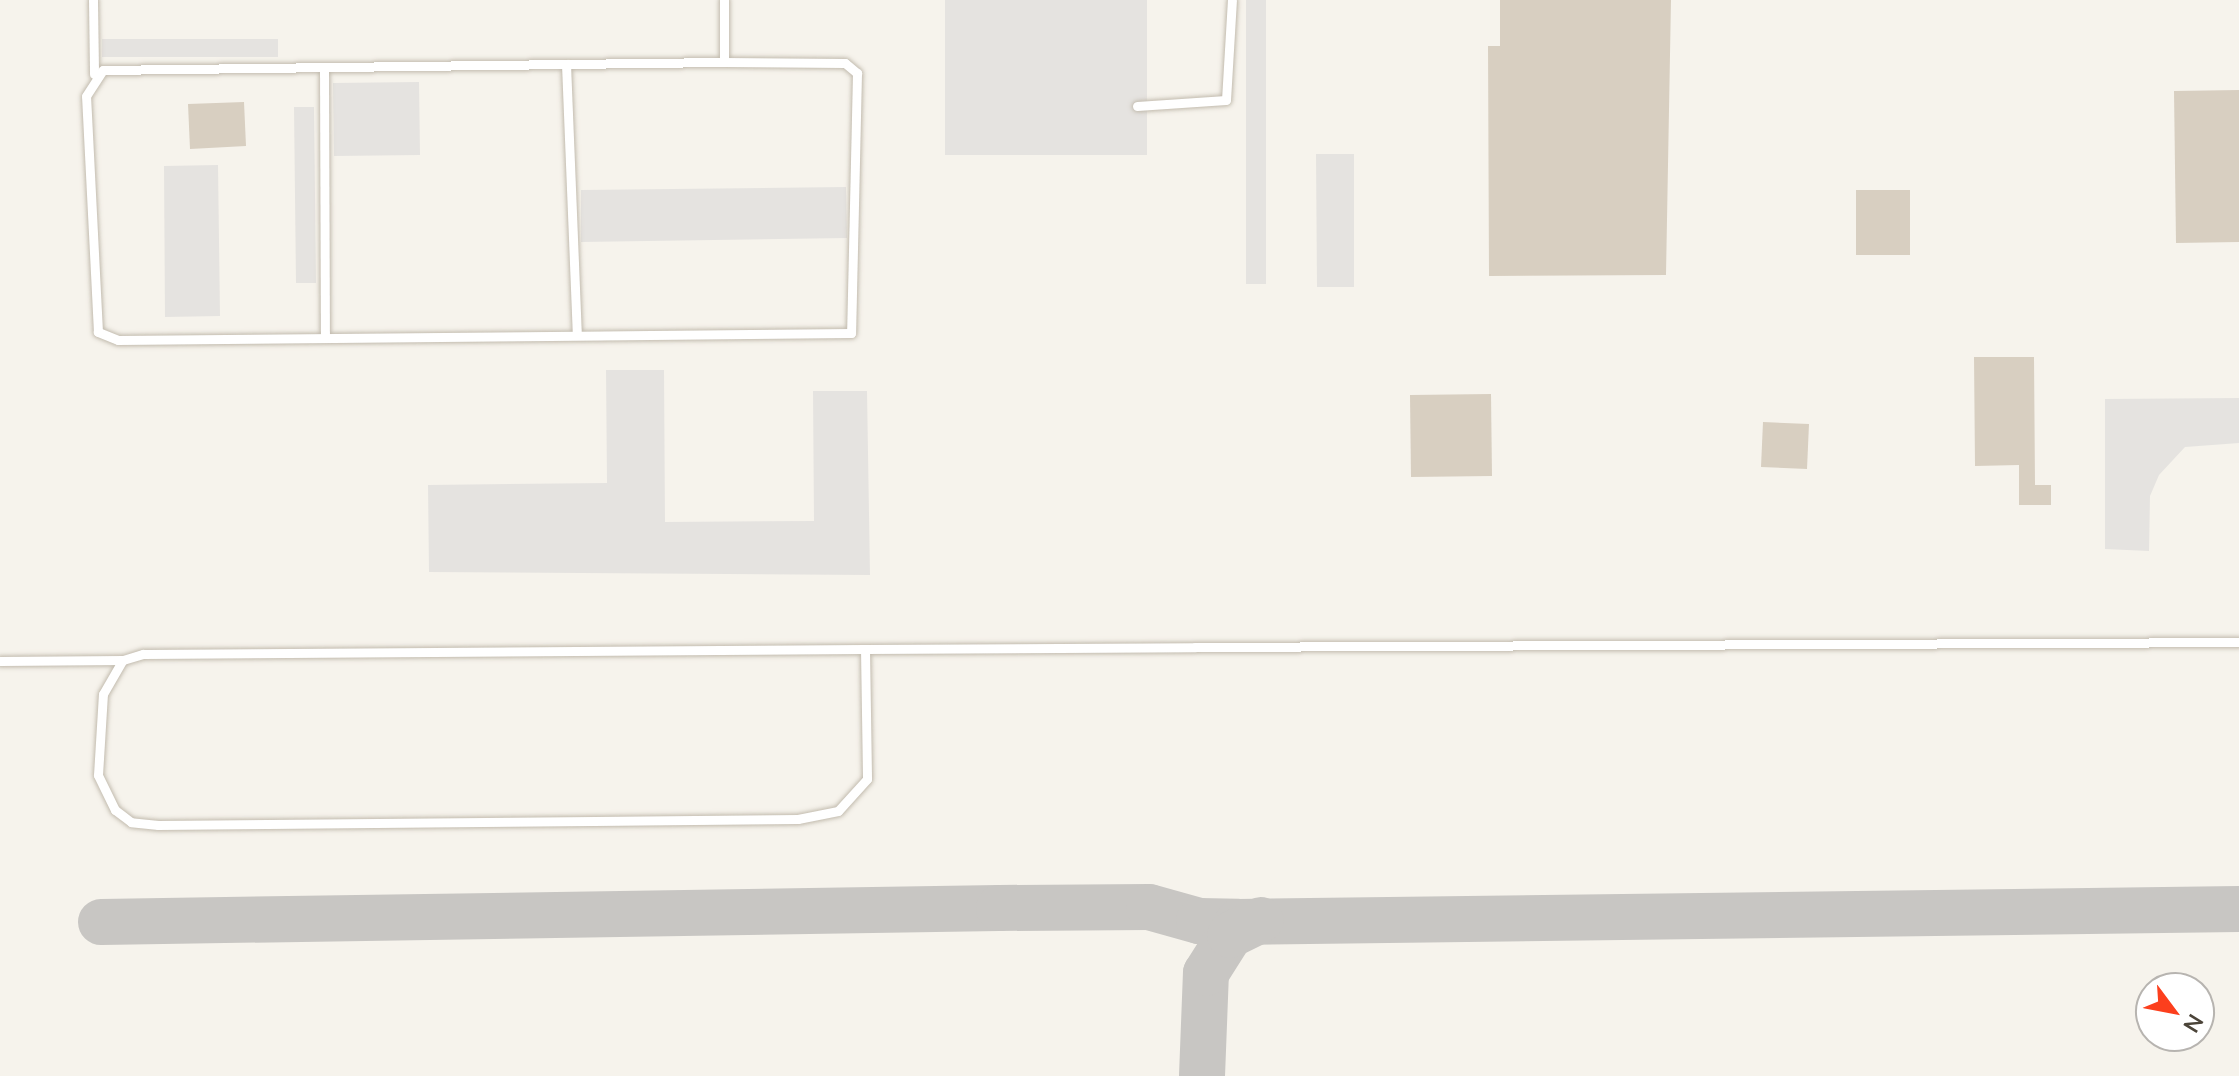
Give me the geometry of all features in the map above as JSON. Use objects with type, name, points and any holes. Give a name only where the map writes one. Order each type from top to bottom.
[{"type":"lane","points":[[93,0],[94,74],[86,96],[98,332],[118,340],[851,333],[857,73],[845,63],[324,67],[94,74]]},
{"type":"lane","points":[[724,0],[724,62]]},
{"type":"lane","points":[[1137,106],[1226,100],[1232,0]]},
{"type":"lane","points":[[566,64],[577,335]]},
{"type":"lane","points":[[324,67],[325,338]]},
{"type":"lane","points":[[0,661],[865,649],[2239,642]]},
{"type":"lane","points":[[123,660],[103,694],[98,775],[104,795],[131,822],[798,819],[838,811],[867,779],[865,649]]},
{"type":"shaded area","points":[[945,0],[1147,0],[1147,155],[945,155]]},
{"type":"shaded area","points":[[1246,0],[1266,0],[1266,284],[1246,284]]},
{"type":"shaded area","points":[[102,39],[278,39],[278,57],[102,57]]},
{"type":"shaded area","points":[[419,82],[420,155],[334,156],[333,83]]},
{"type":"shaded area","points":[[294,107],[314,107],[316,283],[296,283]]},
{"type":"shaded area","points":[[1316,154],[1354,154],[1354,287],[1317,287]]},
{"type":"shaded area","points":[[218,165],[220,316],[165,317],[164,166]]},
{"type":"shaded area","points":[[846,187],[847,238],[581,242],[581,190]]},
{"type":"shaded area","points":[[606,370],[664,370],[665,522],[814,521],[813,391],[867,391],[870,575],[429,572],[428,485],[607,483]]},
{"type":"shaded area","points":[[2239,398],[2239,443],[2185,447],[2159,475],[2150,496],[2149,551],[2105,549],[2105,399]]},
{"type":"building","points":[[1500,0],[1671,0],[1666,275],[1489,276],[1488,46],[1500,46]]},
{"type":"building","points":[[2239,90],[2239,242],[2176,243],[2174,91]]},
{"type":"building","points":[[244,102],[246,146],[190,149],[188,104]]},
{"type":"building","points":[[1856,190],[1910,190],[1910,255],[1856,255]]},
{"type":"building","points":[[1974,357],[2034,357],[2035,485],[2051,485],[2051,505],[2019,505],[2019,465],[1975,466]]},
{"type":"building","points":[[1491,394],[1492,476],[1411,477],[1410,395]]},
{"type":"building","points":[[1763,422],[1809,424],[1807,469],[1761,467]]},
{"type":"taxiway","points":[[101,922],[1149,907],[1199,921],[1238,922],[2239,909]]},
{"type":"taxiway","points":[[1202,1076],[1206,973],[1230,935],[1261,920]]}]
